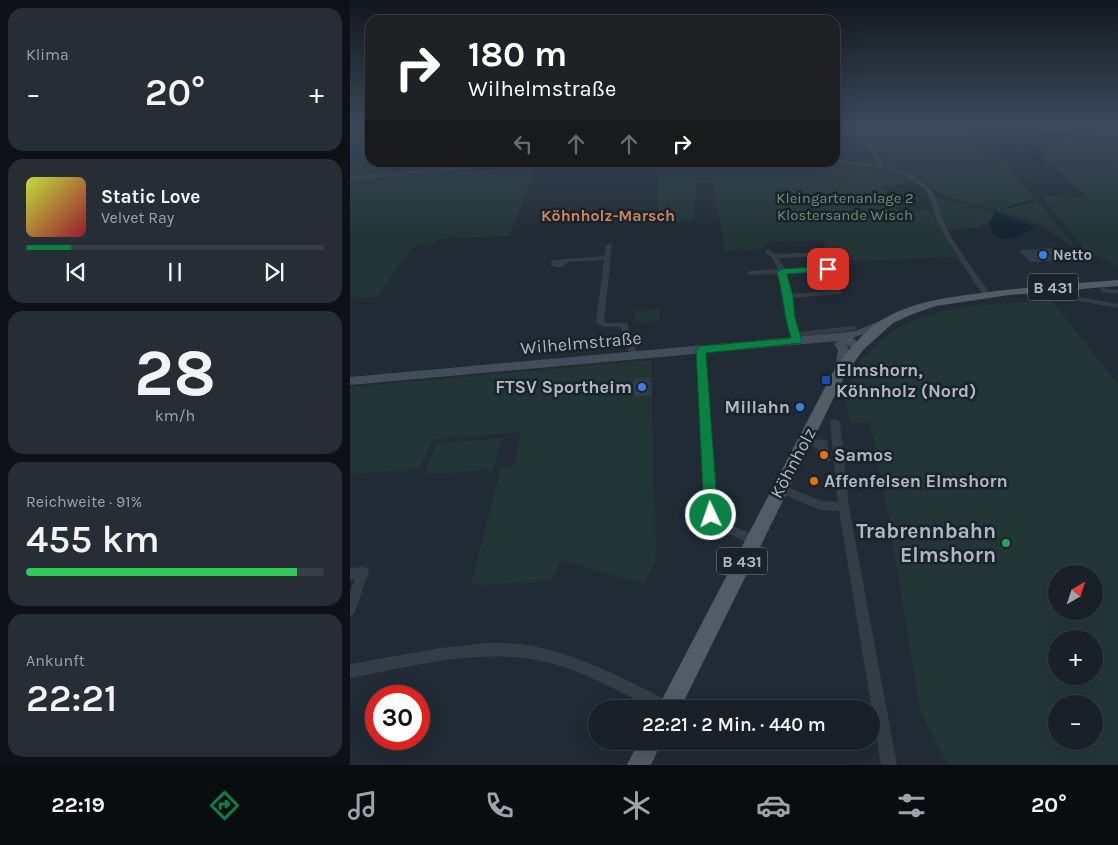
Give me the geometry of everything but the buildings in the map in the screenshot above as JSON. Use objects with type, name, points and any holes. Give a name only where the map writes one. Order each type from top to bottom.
[{"type":"main road","name":"B 431","points":[[988,295],[1039,288],[1118,283]]},
{"type":"main road","name":"B 431","points":[[988,295],[1118,291]]},
{"type":"main road","name":"Köhnholz","points":[[672,700],[839,374],[858,347],[888,320],[934,303],[988,295]]},
{"type":"main road","points":[[839,374],[844,350],[839,340],[888,320]]},
{"type":"main road","name":"Wilhelmstraße","points":[[350,381],[701,350],[796,338],[839,340],[858,347]]},
{"type":"main road","points":[[639,765],[646,750]]},
{"type":"street","points":[[847,163],[883,168],[915,178],[933,195],[940,222],[988,295]]},
{"type":"street","points":[[880,163],[883,168]]},
{"type":"street","points":[[350,178],[486,167]]},
{"type":"street","points":[[609,246],[606,258],[600,323],[605,326],[624,325],[634,356]]},
{"type":"street","points":[[768,250],[775,256],[782,272],[788,296],[790,318],[796,338],[852,328]]},
{"type":"street","points":[[775,256],[825,254]]},
{"type":"street","points":[[566,260],[606,258]]},
{"type":"street","points":[[750,274],[828,269]]},
{"type":"street","points":[[788,296],[838,292]]},
{"type":"street","points":[[1082,299],[1118,306]]},
{"type":"street","points":[[701,350],[711,515],[717,524],[753,540]]},
{"type":"street","points":[[834,422],[844,507],[889,765]]},
{"type":"street","points":[[780,488],[820,505],[844,507]]},
{"type":"street","points":[[350,574],[363,572],[350,610]]},
{"type":"street","points":[[350,671],[449,654],[499,650],[530,652],[594,671],[652,700]]},
{"type":"green space","points":[[350,163],[365,163],[365,167],[476,167],[350,176]]},
{"type":"green space","points":[[886,163],[1005,163],[1074,247],[1044,227],[947,196],[935,191],[921,179],[889,167]]},
{"type":"green space","points":[[1049,163],[1118,163],[1118,266],[1082,250],[1081,245],[1045,201],[1044,196],[1089,198]]},
{"type":"green space","name":"Kleingartenanlage 2 Klostersande Wisch","points":[[840,164],[893,172],[918,183],[880,186],[900,211],[932,209],[936,220],[957,257],[834,262],[822,240],[763,243],[764,246],[758,250],[725,251],[713,183],[696,183],[696,199],[693,199],[695,220],[658,223],[658,167],[840,167]]},
{"type":"green space","points":[[512,167],[536,167],[509,236],[437,239],[433,245],[412,247],[377,297],[350,298],[350,180]]},
{"type":"green space","points":[[932,194],[995,213],[989,223],[982,223],[980,228],[950,231],[942,221]]},
{"type":"green space","name":"Trabrennbahn Elmshorn","points":[[1052,301],[1118,384],[1118,765],[948,765],[920,710],[888,512],[870,423],[849,423],[846,392],[852,381],[851,376],[854,368],[882,340],[898,328],[915,319],[934,313],[993,304]]},
{"type":"green space","points":[[659,309],[659,321],[634,323],[634,311]]},
{"type":"green space","points":[[651,360],[656,561],[644,584],[561,560],[550,582],[471,585],[501,467],[515,465],[521,432],[433,440],[418,470],[350,474],[350,387]]},
{"type":"green space","points":[[502,438],[493,470],[424,474],[437,443]]},
{"type":"water","points":[[1032,163],[1044,163],[1046,165],[1034,166]]},
{"type":"water","points":[[993,212],[1035,227],[1017,236],[1001,239],[994,234],[989,223],[995,213]]},
{"type":"waterway","points":[[1010,163],[1036,198],[1032,201]]},
{"type":"waterway","points":[[435,172],[508,167]]},
{"type":"waterway","points":[[1009,207],[1032,201]]},
{"type":"place","name":"Netto","points":[[1043,255]]},
{"type":"place","name":"Elmshorn, Köhnholz (Nord)","points":[[826,380]]},
{"type":"place","name":"FTSV Sportheim","points":[[642,387]]},
{"type":"place","name":"Millahn","points":[[800,407]]},
{"type":"place","name":"Samos","points":[[824,455]]},
{"type":"place","name":"Affenfelsen Elmshorn","points":[[814,481]]},
{"type":"place","name":"Trabrennbahn Elmshorn","points":[[1006,543]]},
{"type":"district","name":"Köhnholz-Marsch","points":[[608,215]]},
{"type":"route","points":[[711,515],[701,350],[797,341],[790,318],[788,296],[782,272],[828,269]]}]
